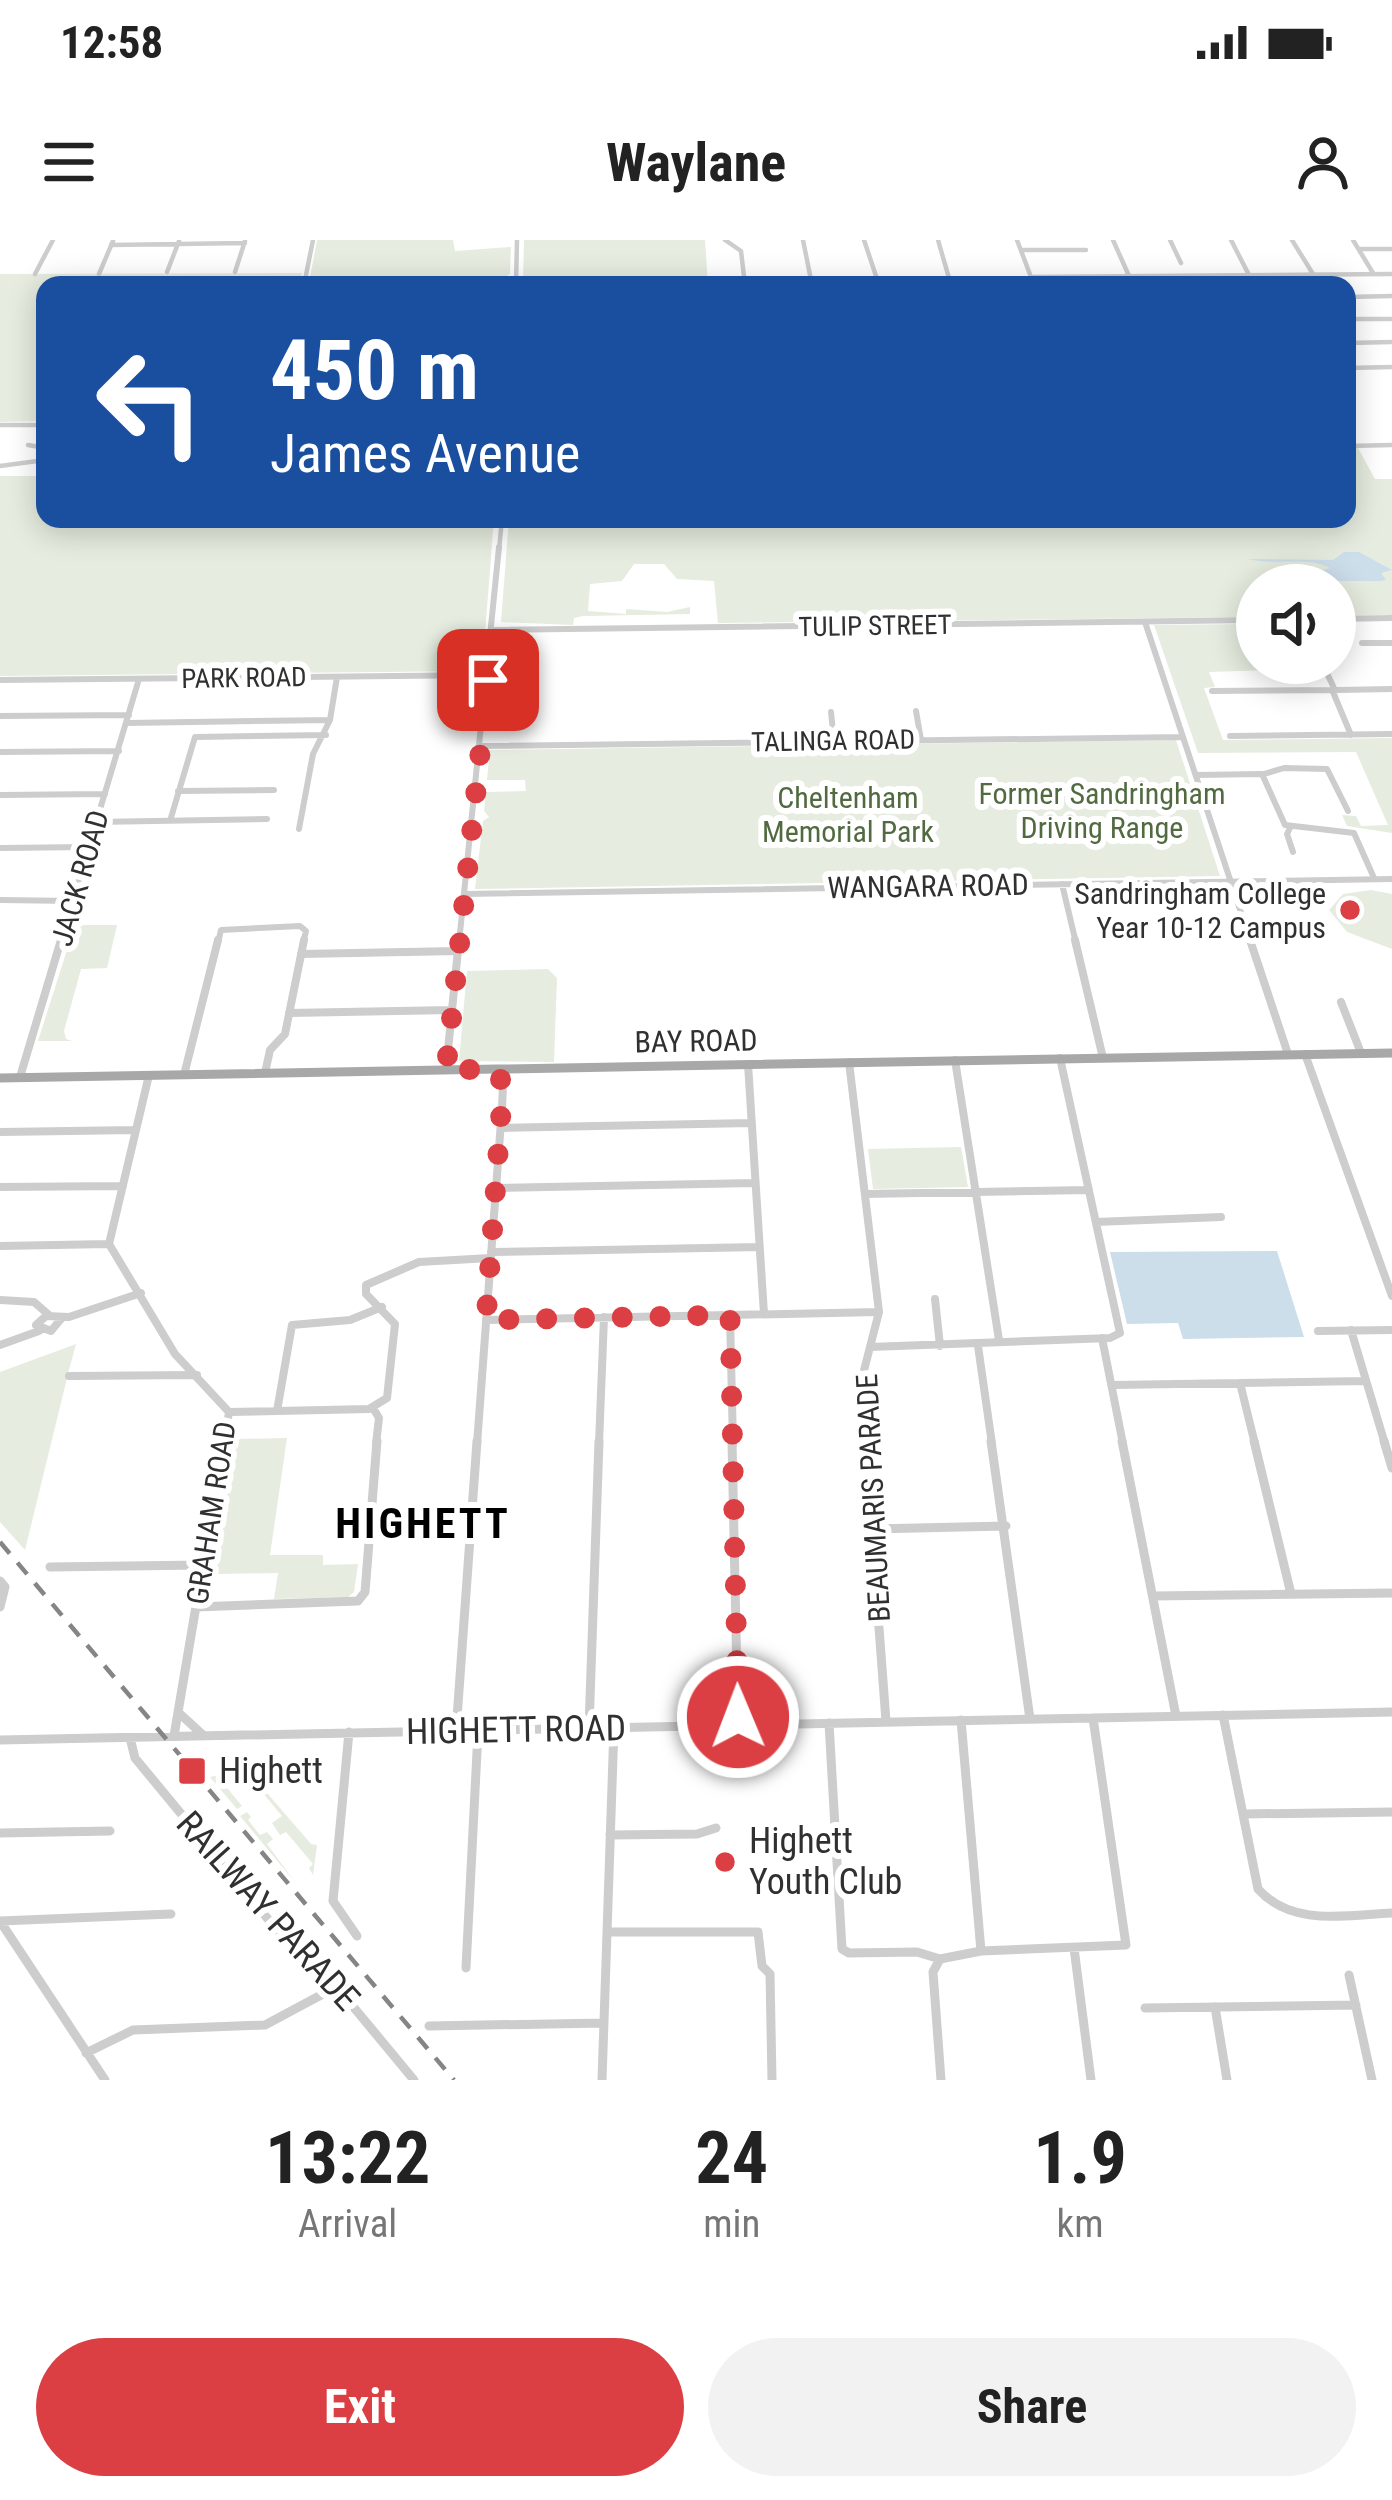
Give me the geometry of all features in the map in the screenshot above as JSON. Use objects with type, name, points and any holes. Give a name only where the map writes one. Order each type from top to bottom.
[{"type":"main road","name":"BAY ROAD","points":[[0,1078],[1392,1053]]},
{"type":"street","points":[[35,274],[53,240]]},
{"type":"street","points":[[306,276],[313,240]]},
{"type":"street","points":[[516,276],[517,240]]},
{"type":"street","points":[[725,240],[741,251],[745,276]]},
{"type":"street","points":[[803,240],[810,276]]},
{"type":"street","points":[[864,240],[876,276]]},
{"type":"street","points":[[938,240],[948,276]]},
{"type":"street","points":[[1017,240],[1031,276]]},
{"type":"street","points":[[1113,240],[1130,276],[1392,274]]},
{"type":"street","points":[[1170,240],[1180,263]]},
{"type":"street","points":[[1231,240],[1246,275]]},
{"type":"street","points":[[1292,240],[1314,275]]},
{"type":"street","points":[[1353,240],[1373,274]]},
{"type":"street","points":[[98,274],[112,242],[245,242],[236,272]]},
{"type":"street","points":[[167,272],[179,242]]},
{"type":"street","points":[[1359,249],[1392,249]]},
{"type":"street","points":[[1021,250],[1086,250]]},
{"type":"street","points":[[1356,297],[1392,296]]},
{"type":"street","points":[[1356,319],[1392,319]]},
{"type":"street","points":[[1356,343],[1392,342]]},
{"type":"street","points":[[1356,368],[1392,368]]},
{"type":"street","points":[[0,425],[36,425]]},
{"type":"street","points":[[28,445],[36,446]]},
{"type":"street","points":[[1356,446],[1391,447]]},
{"type":"street","points":[[0,466],[36,461]]},
{"type":"street","points":[[446,1070],[501,528]]},
{"type":"street","points":[[1356,619],[1392,618]]},
{"type":"street","name":"TULIP STREET","points":[[493,630],[1236,620]]},
{"type":"street","points":[[1145,622],[1288,1054]]},
{"type":"street","points":[[1362,643],[1392,643]]},
{"type":"street","name":"PARK ROAD","points":[[0,680],[489,675]]},
{"type":"street","points":[[299,829],[313,754],[326,735],[338,677]]},
{"type":"street","name":"JACK ROAD","points":[[20,1077],[139,679]]},
{"type":"street","points":[[1331,684],[1352,732]]},
{"type":"street","points":[[1212,691],[1392,689]]},
{"type":"street","points":[[916,711],[921,740]]},
{"type":"street","points":[[831,712],[834,741]]},
{"type":"street","points":[[0,716],[330,721]]},
{"type":"street","points":[[1230,736],[1392,734]]},
{"type":"street","points":[[170,821],[195,736],[326,735]]},
{"type":"street","name":"TALINGA ROAD","points":[[482,746],[1184,737]]},
{"type":"street","points":[[0,752],[118,752]]},
{"type":"street","points":[[1196,775],[1262,774],[1284,767],[1328,770],[1348,811]]},
{"type":"street","points":[[1262,774],[1283,822],[1290,828],[1354,833],[1375,879]]},
{"type":"street","points":[[178,791],[274,790]]},
{"type":"street","points":[[0,795],[105,794]]},
{"type":"street","points":[[96,822],[267,819]]},
{"type":"street","points":[[1290,828],[1287,834],[1293,852]]},
{"type":"street","points":[[0,848],[89,847]]},
{"type":"street","name":"WANGARA ROAD","points":[[465,894],[1392,879]]},
{"type":"street","points":[[1062,884],[1103,1058]]},
{"type":"street","points":[[0,900],[75,900]]},
{"type":"street","points":[[184,1075],[223,929],[298,926],[306,930],[285,1036],[270,1050],[265,1073]]},
{"type":"street","points":[[301,954],[458,951]]},
{"type":"street","points":[[1341,1002],[1361,1053]]},
{"type":"street","points":[[289,1012],[452,1010]]},
{"type":"street","points":[[1305,1054],[1392,1296]]},
{"type":"street","points":[[870,1347],[1109,1337],[1120,1330],[1060,1058]]},
{"type":"street","points":[[955,1060],[1002,1340]]},
{"type":"street","name":"BEAUMARIS PARADE","points":[[849,1063],[878,1312],[861,1382],[886,1721]]},
{"type":"street","points":[[748,1064],[764,1314]]},
{"type":"street","points":[[456,1732],[503,1085],[496,1069]]},
{"type":"street","points":[[503,1085],[513,1069]]},
{"type":"street","points":[[0,1246],[110,1244],[149,1075]]},
{"type":"street","points":[[500,1128],[751,1123]]},
{"type":"street","points":[[0,1132],[136,1130]]},
{"type":"street","points":[[496,1188],[755,1183]]},
{"type":"street","points":[[0,1187],[123,1186]]},
{"type":"street","points":[[865,1194],[1089,1190]]},
{"type":"street","points":[[1096,1222],[1221,1217]]},
{"type":"street","name":"GRAHAM ROAD","points":[[110,1244],[136,1294],[230,1412],[174,1736]]},
{"type":"street","points":[[230,1412],[373,1408],[387,1398],[395,1324],[364,1290],[395,1269],[490,1255],[759,1247]]},
{"type":"street","points":[[0,1345],[136,1294]]},
{"type":"street","points":[[935,1299],[940,1346]]},
{"type":"street","points":[[0,1300],[34,1302],[61,1322]]},
{"type":"street","points":[[277,1411],[292,1324],[350,1320],[382,1307]]},
{"type":"street","points":[[486,1320],[878,1312]]},
{"type":"street","points":[[41,1330],[36,1323],[49,1315]]},
{"type":"street","points":[[730,1315],[738,1725]]},
{"type":"street","points":[[589,1728],[604,1317]]},
{"type":"street","points":[[1351,1330],[1392,1468]]},
{"type":"street","points":[[1318,1331],[1392,1330]]},
{"type":"street","points":[[1109,1337],[1113,1385],[1176,1716]]},
{"type":"street","points":[[981,1345],[1030,1719]]},
{"type":"street","points":[[68,1376],[194,1372]]},
{"type":"street","points":[[1113,1385],[1366,1382]]},
{"type":"street","points":[[1240,1383],[1292,1594]]},
{"type":"street","points":[[196,1606],[358,1600],[365,1592],[375,1503],[371,1497],[379,1418],[373,1408]]},
{"type":"street","points":[[872,1529],[1006,1526]]},
{"type":"street","points":[[50,1567],[203,1565]]},
{"type":"street","points":[[0,1581],[5,1587],[0,1607]]},
{"type":"street","points":[[1154,1596],[1392,1593]]},
{"type":"street","points":[[178,1712],[188,1726],[205,1736]]},
{"type":"street","name":"HIGHETT ROAD","points":[[0,1740],[1392,1712]]},
{"type":"street","points":[[1223,1715],[1258,1889],[1272,1906],[1295,1914],[1392,1913]]},
{"type":"street","points":[[829,1723],[843,1951],[917,1952],[940,1959],[981,1951],[1126,1945],[1093,1718]]},
{"type":"street","points":[[961,1720],[981,1951]]},
{"type":"street","points":[[602,2080],[614,1727]]},
{"type":"street","points":[[349,1732],[333,1901],[358,1936]]},
{"type":"street","points":[[466,1968],[478,1732]]},
{"type":"street","name":"RAILWAY PARADE","points":[[130,1738],[135,1758],[237,1883],[304,1963],[336,1987],[414,2080]]},
{"type":"street","points":[[1243,1814],[1392,1812]]},
{"type":"street","points":[[610,1834],[698,1834],[716,1828]]},
{"type":"street","points":[[0,1833],[110,1832]]},
{"type":"street","points":[[0,1921],[171,1914]]},
{"type":"street","points":[[0,1921],[105,2080]]},
{"type":"street","points":[[608,1932],[758,1932],[762,1966],[770,1974],[772,2080]]},
{"type":"street","points":[[1074,1948],[1091,2080]]},
{"type":"street","points":[[940,1959],[933,1972],[941,2080]]},
{"type":"street","points":[[1349,1975],[1372,2080]]},
{"type":"street","points":[[86,2053],[133,2030],[265,2025],[336,1987]]},
{"type":"street","points":[[1145,2008],[1355,2005]]},
{"type":"street","points":[[1214,2007],[1227,2080]]},
{"type":"street","points":[[429,2026],[604,2023]]},
{"type":"green space","points":[[317,240],[453,240],[455,251],[511,247],[507,276],[310,276]]},
{"type":"green space","points":[[524,240],[705,240],[707,276],[523,276]]},
{"type":"green space","points":[[302,273],[36,276],[36,421],[0,422],[0,274]]},
{"type":"green space","points":[[1358,448],[1375,479],[1392,479],[1392,615],[1356,616],[1356,564],[1236,564],[1236,617],[718,623],[714,581],[677,579],[664,564],[634,564],[622,581],[590,584],[588,611],[626,614],[626,609],[667,612],[690,607],[690,614],[583,616],[574,618],[573,625],[501,622],[508,528],[1356,528]]},
{"type":"green space","points":[[0,476],[36,476],[36,528],[493,528],[482,671],[0,676]]},
{"type":"green space","points":[[1236,624],[1236,671],[1209,672],[1215,687],[1204,688],[1223,740],[1392,738],[1392,833],[1347,826],[1342,815],[1356,816],[1361,826],[1388,825],[1356,752],[1198,753],[1154,625]]},
{"type":"green space","points":[[1176,740],[1220,876],[475,889],[483,821],[489,817],[484,811],[486,792],[526,791],[525,780],[487,780],[490,750]]},
{"type":"green space","points":[[1371,890],[1392,894],[1392,949],[1347,932],[1329,910],[1343,894]]},
{"type":"green space","points":[[75,925],[117,925],[107,968],[81,969],[64,1031],[72,1041],[38,1041]]},
{"type":"green space","points":[[548,969],[557,978],[554,1062],[459,1061],[467,971]]},
{"type":"green space","points":[[961,1147],[968,1187],[873,1189],[868,1149]]},
{"type":"green space","points":[[76,1344],[25,1550],[0,1522],[0,1372]]},
{"type":"green space","points":[[287,1438],[270,1555],[323,1555],[323,1565],[358,1564],[354,1592],[348,1597],[274,1599],[278,1573],[214,1574],[236,1439]]},
{"type":"green space","points":[[242,1764],[311,1844],[317,1845],[313,1875],[309,1868],[313,1864],[272,1823],[282,1816],[257,1786],[250,1789],[239,1776],[224,1784],[242,1806],[237,1809],[210,1777],[236,1771]]},
{"type":"green space","points":[[247,1812],[260,1835],[267,1832],[273,1839],[267,1844],[294,1881],[240,1816]]},
{"type":"water","points":[[1344,552],[1359,552],[1392,570],[1381,573],[1386,580],[1356,581],[1356,564],[1248,559],[1333,560]]},
{"type":"water","points":[[1277,1251],[1304,1337],[1183,1339],[1178,1323],[1127,1324],[1110,1252]]},
{"type":"railway","points":[[0,1542],[454,2080]]},
{"type":"place","name":"Sandringham College Year 10-12 Campus","points":[[1350,910]]},
{"type":"place","name":"Highett","points":[[192,1771]]},
{"type":"place","name":"Highett Youth Club","points":[[725,1862]]},
{"type":"district","name":"HIGHETT","points":[[423,1523]]},
{"type":"route","points":[[488,680],[446,1070],[496,1069],[503,1085],[486,1320],[730,1315],[738,1717]]},
{"type":"park label","name":"Former Sandringham Driving Range","points":[[1102,810]]},
{"type":"park label","name":"Cheltenham Memorial Park","points":[[848,814]]}]
